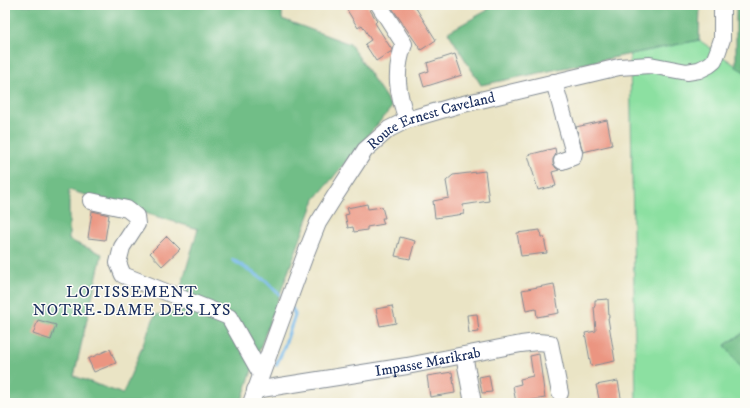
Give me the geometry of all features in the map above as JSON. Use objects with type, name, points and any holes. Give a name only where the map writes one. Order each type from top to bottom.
[{"type":"street","points":[[380,5],[404,44],[398,60],[398,88],[408,120]]},
{"type":"street","name":"Route Ernest Caveland","points":[[253,396],[318,224],[365,150],[389,129],[408,120],[455,106],[619,67],[650,65],[686,72],[692,72],[703,68],[714,61],[722,39],[722,5]]},
{"type":"street","points":[[554,82],[574,153],[573,157],[562,161]]},
{"type":"street","points":[[91,201],[127,209],[136,216],[137,224],[122,247],[118,263],[123,275],[229,317],[261,374]]},
{"type":"street","name":"Impasse Marikrab","points":[[253,396],[520,344],[537,342],[550,343],[560,393]]},
{"type":"street","points":[[464,355],[473,403]]},
{"type":"green space","points":[[5,5],[282,5],[282,19],[350,44],[392,107],[315,199],[241,403],[5,403]],"holes":[[[69,190],[198,229],[180,290],[207,307],[155,315],[123,394],[74,376],[102,254],[69,240]]]},
{"type":"green space","points":[[485,5],[700,5],[699,40],[481,85],[448,32],[488,10]]},
{"type":"green space","points":[[736,5],[745,5],[745,72],[736,67]]},
{"type":"green space","points":[[699,40],[745,72],[745,332],[725,345],[745,374],[745,403],[636,403],[630,54]]},
{"type":"green space","points":[[745,332],[745,374],[725,345]]},
{"type":"building","points":[[354,5],[367,5],[377,21],[375,23],[392,50],[376,61],[365,44],[371,40],[362,25],[358,28],[347,10]]},
{"type":"building","points":[[390,5],[414,5],[436,40],[421,50]]},
{"type":"building","points":[[455,54],[462,75],[424,87],[420,74],[429,71],[427,63]]},
{"type":"building","points":[[607,120],[612,145],[583,152],[576,127]]},
{"type":"building","points":[[555,148],[556,154],[553,159],[553,164],[559,170],[552,172],[556,186],[538,190],[528,155]]},
{"type":"building","points":[[485,171],[489,201],[463,205],[464,214],[435,218],[433,201],[449,198],[446,181],[453,175]]},
{"type":"building","points":[[367,204],[368,209],[382,207],[385,218],[382,218],[384,224],[367,227],[367,230],[354,232],[353,227],[348,228],[345,215],[349,214],[347,208]]},
{"type":"building","points":[[92,211],[109,215],[105,240],[88,238]]},
{"type":"building","points":[[540,230],[541,237],[544,237],[547,253],[521,256],[517,233]]},
{"type":"building","points":[[167,236],[180,249],[162,266],[150,253]]},
{"type":"building","points":[[400,237],[415,241],[410,259],[395,256]]},
{"type":"building","points":[[554,284],[559,313],[537,317],[536,309],[526,311],[522,290]]},
{"type":"building","points":[[608,299],[608,318],[615,361],[591,366],[585,333],[596,331],[594,307],[595,300]]},
{"type":"building","points":[[392,306],[396,323],[380,326],[376,309]]},
{"type":"building","points":[[477,314],[479,332],[469,333],[467,315]]},
{"type":"building","points":[[38,320],[56,325],[51,340],[33,334]]},
{"type":"building","points":[[110,349],[116,363],[94,372],[88,359]]},
{"type":"building","points":[[539,354],[545,398],[516,403],[513,386],[521,384],[520,379],[533,376],[530,356]]},
{"type":"building","points":[[452,372],[455,393],[430,397],[427,376]]},
{"type":"building","points":[[489,375],[492,392],[482,393],[479,377]]},
{"type":"building","points":[[618,381],[622,403],[600,403],[596,385]]},
{"type":"waterway","points":[[233,260],[266,281],[279,294]]},
{"type":"waterway","points":[[276,365],[283,350],[295,315],[292,308]]},
{"type":"district","name":"LOTISSEMENT NOTRE-DAME DES LYS","points":[[132,301]]}]
